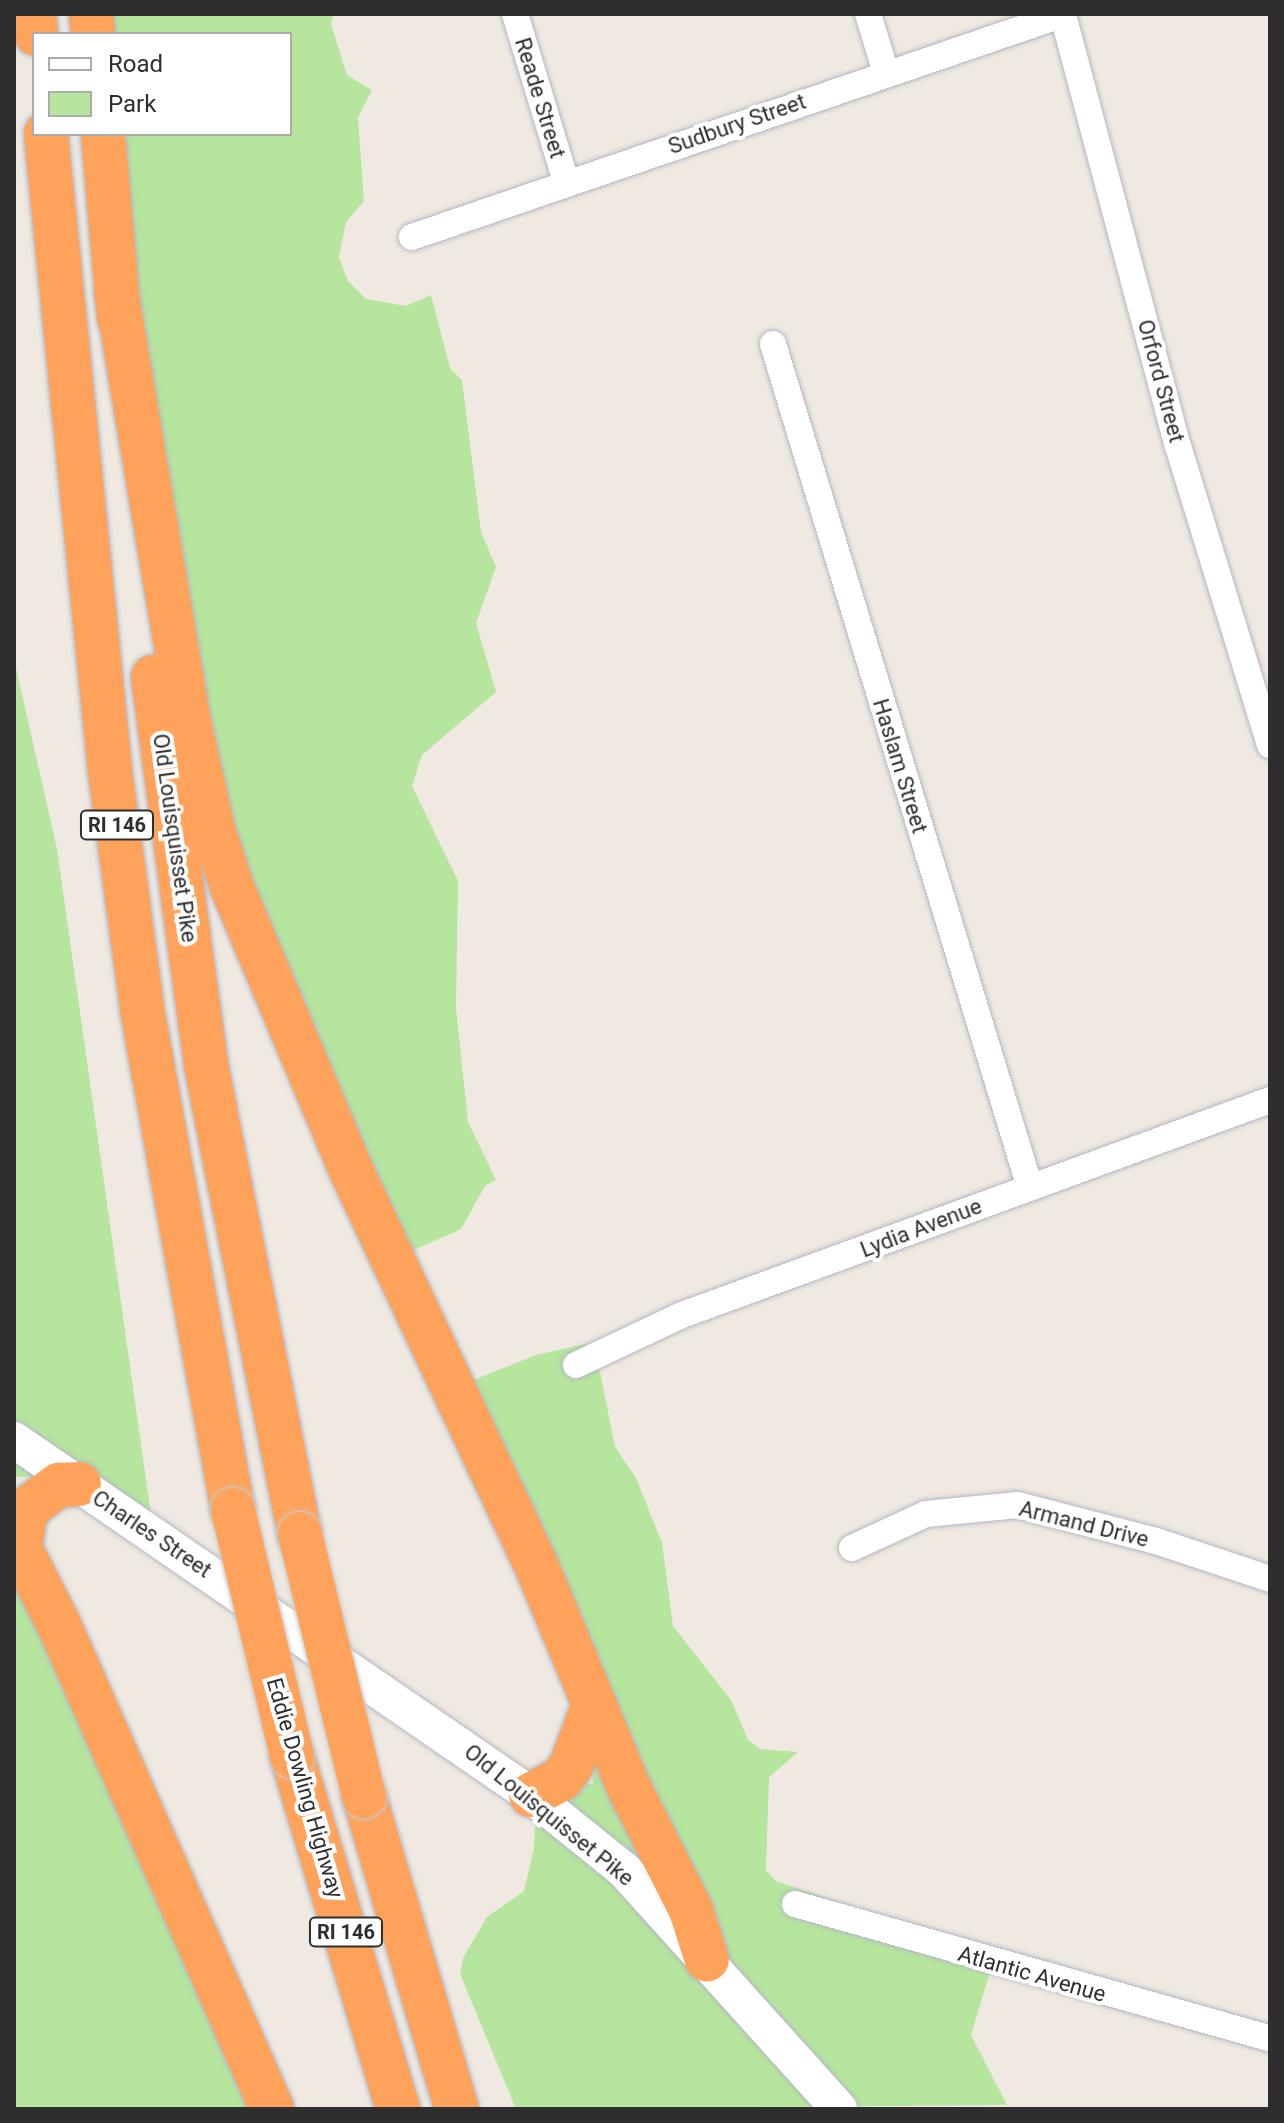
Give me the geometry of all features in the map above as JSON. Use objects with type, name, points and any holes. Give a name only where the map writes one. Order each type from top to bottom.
[{"type":"highway","name":"Eddie Dowling Highway","points":[[46,136],[110,771],[142,1009],[233,1510],[292,1756],[398,2109]]},
{"type":"highway","name":"Old Louisquisset Pike","points":[[106,145],[149,651],[206,1065],[300,1534],[364,1796],[457,2109]]},
{"type":"highway","points":[[116,291],[187,713],[213,829],[232,887],[351,1170],[537,1567],[630,1790],[691,1910],[707,1960]]},
{"type":"highway","points":[[79,1484],[59,1485],[32,1505],[25,1515],[17,1542],[272,2109]]},
{"type":"highway","points":[[531,1795],[561,1779],[571,1766],[594,1704]]},
{"type":"main road","name":"Charles Street","points":[[14,1440],[290,1628]]},
{"type":"main road","name":"Old Louisquisset Pike","points":[[290,1628],[531,1795],[624,1870],[839,2109]]},
{"type":"street","name":"Reade Street","points":[[515,14],[566,182]]},
{"type":"street","points":[[868,14],[886,73]]},
{"type":"street","name":"Sudbury Street","points":[[412,237],[1063,14]]},
{"type":"street","name":"Orford Street","points":[[1063,14],[1178,446],[1270,745]]},
{"type":"street","name":"Haslam Street","points":[[773,344],[1030,1188]]},
{"type":"street","name":"Lydia Avenue","points":[[576,1365],[682,1315],[1270,1100]]},
{"type":"street","name":"Armand Drive","points":[[852,1548],[926,1514],[1018,1505],[1156,1541],[1270,1579]]},
{"type":"street","name":"Atlantic Avenue","points":[[795,1904],[1270,2038]]},
{"type":"green space","points":[[93,14],[334,14],[331,24],[347,75],[372,90],[358,118],[364,201],[346,222],[339,257],[348,281],[366,299],[406,306],[431,295],[450,368],[462,380],[481,532],[496,567],[476,623],[496,692],[422,755],[412,786],[458,881],[456,1008],[468,1122],[496,1180],[485,1186],[461,1229],[391,1260],[211,832],[103,136],[292,136],[292,32],[95,32]]},
{"type":"green space","points":[[14,659],[57,849],[152,1522],[52,1476],[14,1477]]},
{"type":"green space","points":[[594,1342],[615,1447],[636,1478],[662,1543],[673,1626],[731,1700],[748,1740],[760,1749],[798,1752],[769,1777],[766,1870],[776,1881],[995,1955],[971,2035],[1007,2105],[516,2109],[460,1974],[463,1958],[487,1917],[524,1891],[534,1848],[537,1792],[545,1783],[593,1784],[594,1716],[466,1383],[536,1355]]},
{"type":"green space","points":[[14,1520],[271,2109],[14,2109]]}]
